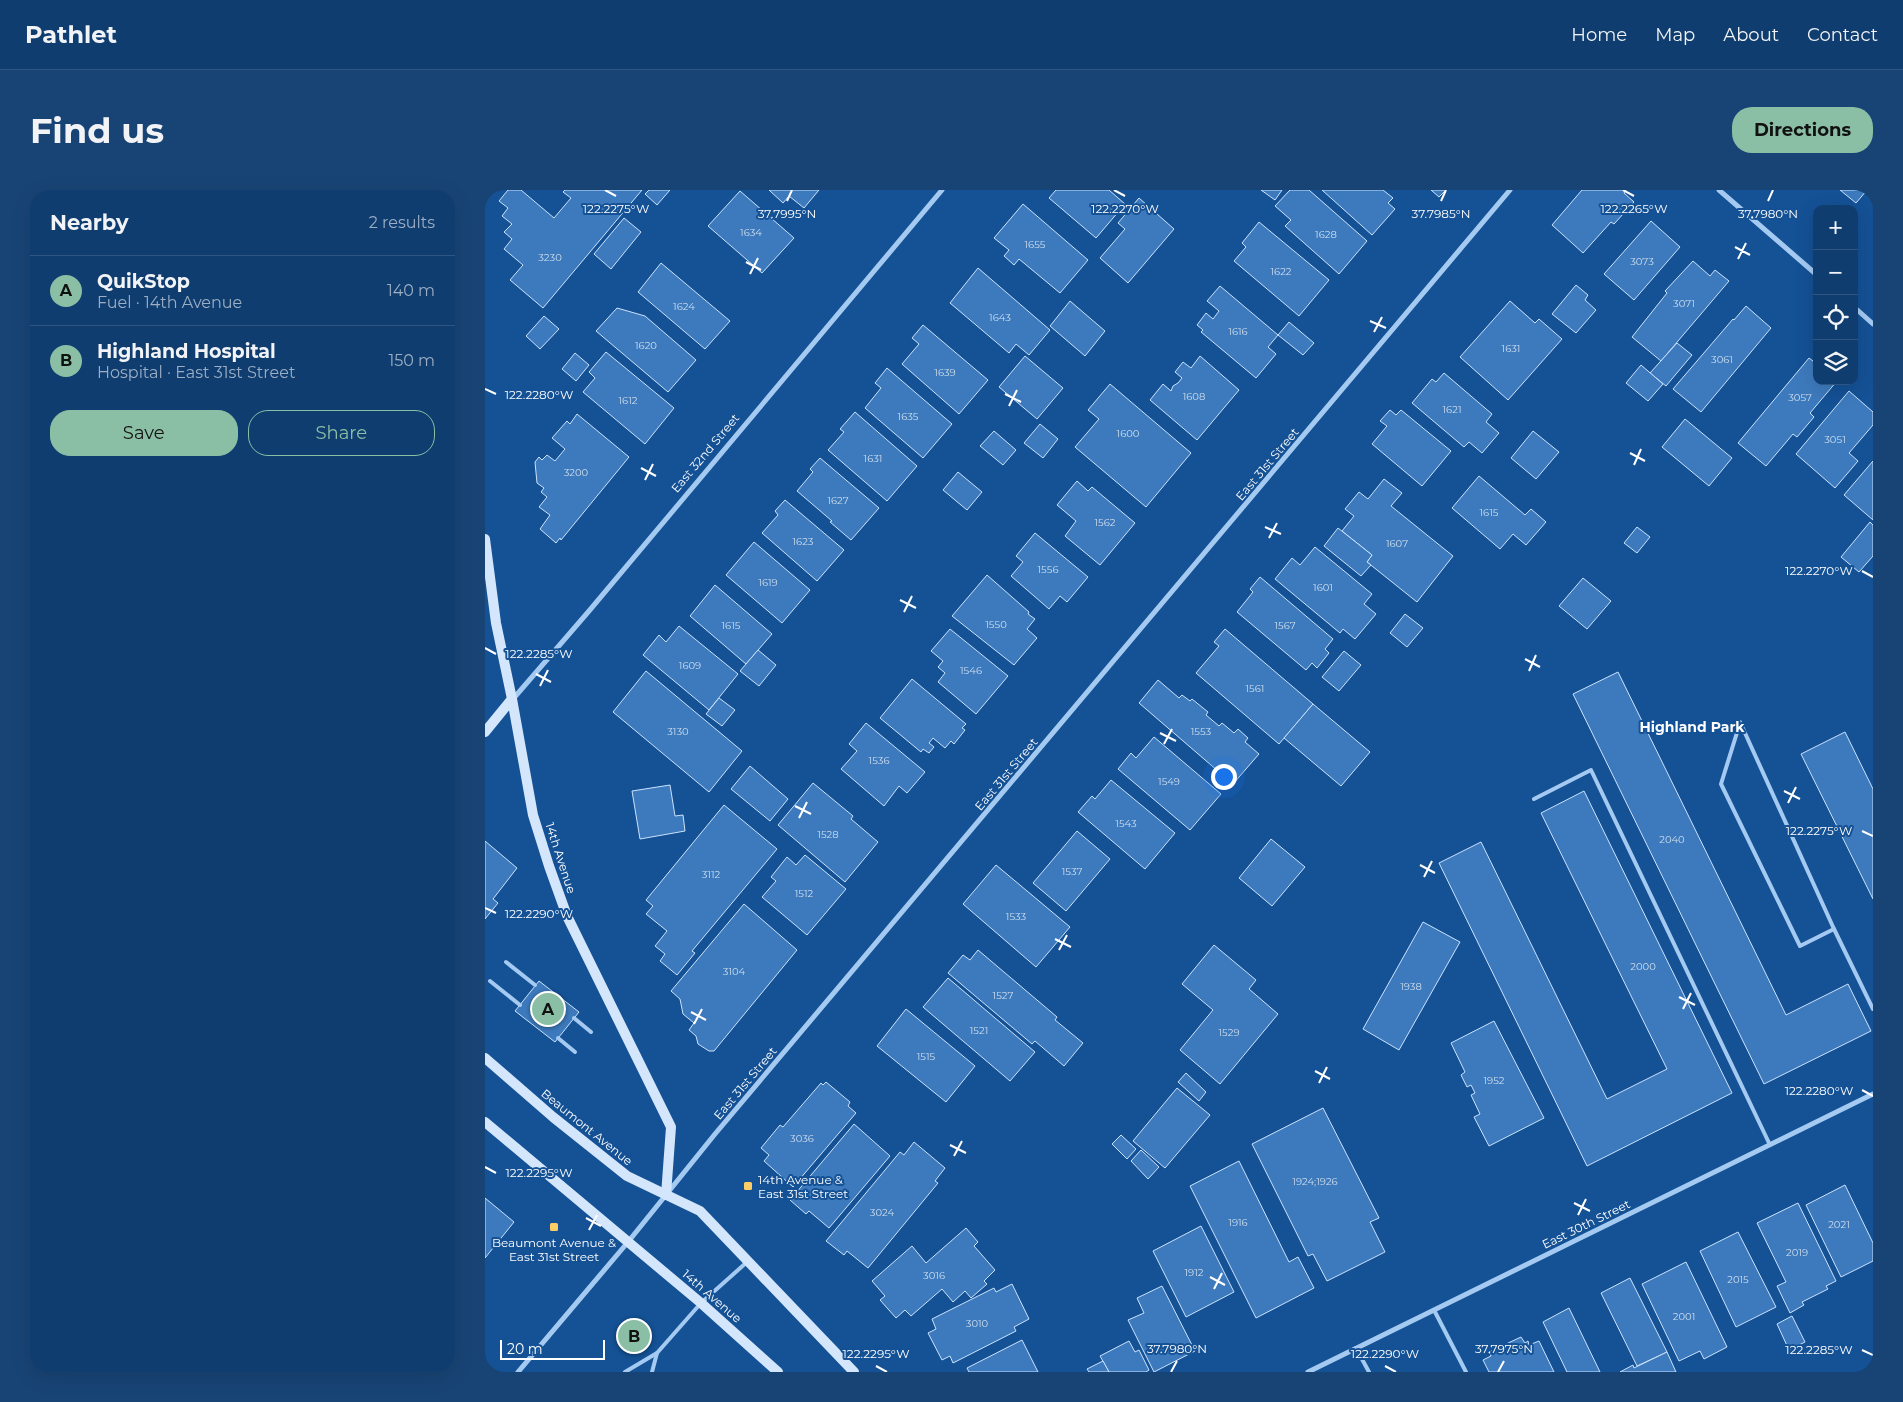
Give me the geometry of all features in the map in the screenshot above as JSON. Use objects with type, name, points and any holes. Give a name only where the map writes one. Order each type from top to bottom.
[{"type":"main road","name":"14th Avenue","points":[[485,539],[496,623],[533,815],[567,916],[671,1127],[666,1195]]},
{"type":"main road","name":"East 32nd Street","points":[[485,732],[512,700]]},
{"type":"main road","name":"Beaumont Avenue","points":[[485,1058],[547,1112],[627,1176],[701,1211],[749,1260]]},
{"type":"main road","points":[[485,1122],[628,1242]]},
{"type":"main road","name":"14th Avenue","points":[[628,1242],[701,1303],[778,1372]]},
{"type":"main road","points":[[749,1260],[854,1372]]},
{"type":"street","name":"East 32nd Street","points":[[512,700],[942,190]]},
{"type":"street","name":"East 31st Street","points":[[519,1372],[721,1127],[1510,190]]},
{"type":"street","points":[[1719,190],[1813,272]]},
{"type":"street","points":[[1858,311],[1873,324]]},
{"type":"street","name":"East 30th Street","points":[[1308,1372],[1873,1094]]},
{"type":"lane","points":[[1834,929],[1799,946],[1721,784],[1740,722],[1834,929],[1873,1008]]},
{"type":"lane","points":[[1534,799],[1591,770],[1770,1145]]},
{"type":"lane","points":[[506,962],[535,985]]},
{"type":"lane","points":[[490,981],[519,1005]]},
{"type":"lane","points":[[574,1018],[591,1032]]},
{"type":"lane","points":[[558,1038],[575,1052]]},
{"type":"lane","points":[[625,1372],[657,1353],[701,1303],[749,1260]]},
{"type":"lane","points":[[1434,1310],[1466,1372]]},
{"type":"lane","points":[[1356,1348],[1369,1372]]},
{"type":"lane","points":[[652,1372],[657,1353]]},
{"type":"building","points":[[508,190],[521,190],[554,218],[571,198],[563,192],[565,190],[642,190],[543,308],[510,280],[523,265],[504,249],[512,239],[504,232],[512,224],[502,216],[508,208],[499,201]]},
{"type":"building","points":[[649,190],[670,190],[657,205],[645,194]]},
{"type":"building","points":[[769,190],[819,190],[804,208],[789,196],[783,203]]},
{"type":"building","points":[[1056,190],[1109,190],[1125,204],[1096,238],[1049,198]]},
{"type":"building","points":[[1261,190],[1282,190],[1275,200]]},
{"type":"building","points":[[1290,190],[1309,190],[1367,241],[1339,274],[1285,226],[1291,220],[1275,206]]},
{"type":"building","points":[[1322,190],[1383,190],[1393,198],[1388,203],[1395,209],[1372,235]]},
{"type":"building","points":[[1431,190],[1446,190],[1439,197]]},
{"type":"building","points":[[1582,190],[1626,190],[1624,193],[1634,202],[1614,224],[1611,222],[1583,253],[1552,225]]},
{"type":"building","points":[[1840,190],[1867,190],[1856,203]]},
{"type":"building","points":[[740,191],[794,238],[762,273],[708,226]]},
{"type":"building","points":[[1139,198],[1174,229],[1128,283],[1100,258],[1125,229],[1118,223]]},
{"type":"building","points":[[1023,204],[1088,260],[1060,293],[1019,259],[1014,265],[1004,256],[1009,250],[994,238]]},
{"type":"building","points":[[624,218],[641,232],[611,269],[594,254]]},
{"type":"building","points":[[1651,221],[1680,247],[1634,300],[1604,274]]},
{"type":"building","points":[[1259,222],[1329,280],[1299,316],[1234,261],[1246,247],[1242,243]]},
{"type":"building","points":[[1693,261],[1710,276],[1715,270],[1729,281],[1661,361],[1632,337],[1667,293],[1665,291]]},
{"type":"building","points":[[661,263],[730,321],[705,349],[638,292]]},
{"type":"building","points":[[978,268],[1050,330],[1029,355],[1016,344],[1009,353],[950,303]]},
{"type":"building","points":[[1576,285],[1588,295],[1585,300],[1596,310],[1576,333],[1552,314]]},
{"type":"building","points":[[1220,286],[1278,335],[1268,347],[1276,354],[1256,378],[1201,332],[1203,330],[1197,325],[1206,313],[1213,319],[1219,311],[1207,301]]},
{"type":"building","points":[[1070,301],[1105,331],[1085,356],[1050,326]]},
{"type":"building","points":[[1510,301],[1535,323],[1539,319],[1562,339],[1508,400],[1460,357]]},
{"type":"building","points":[[1746,306],[1771,328],[1701,412],[1673,389]]},
{"type":"building","points":[[617,308],[645,316],[696,360],[668,392],[596,331]]},
{"type":"building","points":[[544,316],[559,329],[540,349],[526,336]]},
{"type":"building","points":[[1289,322],[1314,343],[1303,355],[1278,335]]},
{"type":"building","points":[[923,325],[988,380],[959,414],[902,364],[919,344],[912,338]]},
{"type":"building","points":[[1677,343],[1692,355],[1666,386],[1650,373]]},
{"type":"building","points":[[606,352],[674,408],[645,444],[583,392],[595,378],[589,372]]},
{"type":"building","points":[[575,353],[589,365],[576,381],[562,369]]},
{"type":"building","points":[[1025,356],[1063,388],[1037,419],[999,387]]},
{"type":"building","points":[[1200,356],[1239,390],[1197,440],[1150,400],[1163,384],[1171,391],[1173,386],[1182,378],[1175,372],[1183,362],[1191,368]]},
{"type":"building","points":[[1809,358],[1813,361],[1813,385],[1834,385],[1810,413],[1814,417],[1797,437],[1793,434],[1766,466],[1738,443]]},
{"type":"building","points":[[1641,365],[1663,384],[1648,401],[1626,383]]},
{"type":"building","points":[[887,368],[952,424],[923,458],[865,408],[881,388],[875,383]]},
{"type":"building","points":[[1444,373],[1492,414],[1486,422],[1499,433],[1482,453],[1469,442],[1464,447],[1412,403],[1432,379],[1436,382]]},
{"type":"building","points":[[1110,384],[1191,453],[1146,507],[1075,447],[1099,419],[1088,410]]},
{"type":"building","points":[[1849,391],[1873,412],[1873,425],[1849,453],[1858,461],[1835,488],[1796,454]]},
{"type":"building","points":[[1390,410],[1396,415],[1401,410],[1451,451],[1422,486],[1372,444],[1387,426],[1380,421]]},
{"type":"building","points":[[855,412],[917,466],[887,501],[828,450],[844,432],[840,429]]},
{"type":"building","points":[[577,414],[629,457],[561,540],[560,538],[556,543],[540,529],[550,515],[539,507],[547,497],[541,492],[544,488],[537,483],[535,462],[539,457],[542,460],[547,455],[555,461],[565,449],[552,438],[567,421],[570,424]]},
{"type":"building","points":[[1685,419],[1732,458],[1709,486],[1662,447]]},
{"type":"building","points":[[1040,424],[1058,439],[1043,458],[1024,443]]},
{"type":"building","points":[[994,431],[1016,450],[1003,465],[980,446]]},
{"type":"building","points":[[1533,431],[1559,452],[1536,479],[1511,458]]},
{"type":"building","points":[[820,458],[879,508],[851,540],[797,491],[813,472],[810,469]]},
{"type":"building","points":[[1873,461],[1873,520],[1844,495]]},
{"type":"building","points":[[958,472],[982,492],[967,510],[943,490]]},
{"type":"building","points":[[1479,476],[1525,515],[1531,509],[1546,522],[1526,545],[1513,534],[1500,549],[1452,508]]},
{"type":"building","points":[[1384,479],[1402,493],[1391,506],[1453,556],[1417,602],[1367,562],[1372,555],[1342,531],[1354,516],[1345,509],[1359,492],[1368,499]]},
{"type":"building","points":[[1077,481],[1088,491],[1092,487],[1135,523],[1100,565],[1065,536],[1076,521],[1057,505]]},
{"type":"building","points":[[785,500],[844,550],[817,581],[762,533],[778,515],[775,511]]},
{"type":"building","points":[[1870,522],[1873,525],[1873,556],[1859,572],[1841,557]]},
{"type":"building","points":[[1637,527],[1650,537],[1637,553],[1624,543]]},
{"type":"building","points":[[1338,528],[1372,555],[1367,562],[1371,565],[1361,576],[1324,546]]},
{"type":"building","points":[[1035,533],[1088,577],[1067,602],[1060,596],[1049,609],[1011,576],[1023,562],[1016,556]]},
{"type":"building","points":[[754,542],[810,590],[782,623],[726,575]]},
{"type":"building","points":[[1315,547],[1372,594],[1364,604],[1376,614],[1355,639],[1343,629],[1340,633],[1275,579],[1292,558],[1300,565]]},
{"type":"building","points":[[987,575],[1035,619],[1027,629],[1037,638],[1014,665],[952,616]]},
{"type":"building","points":[[1260,577],[1333,639],[1325,649],[1329,653],[1317,668],[1312,663],[1306,670],[1237,612],[1253,592],[1250,589]]},
{"type":"building","points":[[1583,578],[1611,601],[1587,629],[1559,606]]},
{"type":"building","points":[[715,585],[772,634],[746,664],[690,616]]},
{"type":"building","points":[[1405,614],[1423,628],[1407,647],[1390,633]]},
{"type":"building","points":[[679,626],[738,674],[709,710],[643,655],[659,635],[666,642]]},
{"type":"building","points":[[950,629],[1008,676],[976,714],[938,682],[945,673],[938,667],[943,661],[931,651]]},
{"type":"building","points":[[1225,629],[1313,704],[1279,744],[1196,673],[1219,646],[1214,642]]},
{"type":"building","points":[[758,650],[776,665],[759,686],[740,671]]},
{"type":"building","points":[[1344,651],[1361,665],[1339,691],[1322,677]]},
{"type":"building","points":[[646,671],[742,751],[709,792],[613,712]]},
{"type":"building","points":[[1618,672],[1786,1015],[1848,984],[1871,1031],[1764,1084],[1573,694]]},
{"type":"building","points":[[912,679],[966,724],[962,728],[965,730],[954,744],[951,741],[945,748],[933,738],[929,743],[934,747],[929,753],[923,749],[921,752],[880,718]]},
{"type":"building","points":[[1158,680],[1179,698],[1182,695],[1190,701],[1192,699],[1208,712],[1206,715],[1219,726],[1222,723],[1234,733],[1238,729],[1248,738],[1245,742],[1259,754],[1233,784],[1139,703]]},
{"type":"building","points":[[719,698],[735,710],[722,726],[706,714]]},
{"type":"building","points":[[1313,704],[1370,752],[1341,786],[1284,738]]},
{"type":"building","points":[[866,723],[925,772],[907,793],[899,786],[884,806],[841,769],[857,751],[849,744]]},
{"type":"building","points":[[1845,732],[1873,789],[1873,899],[1801,754]]},
{"type":"building","points":[[1154,737],[1221,794],[1190,830],[1118,769],[1131,753],[1136,758]]},
{"type":"building","points":[[750,766],[788,799],[770,821],[731,789]]},
{"type":"building","points":[[1111,780],[1175,833],[1145,869],[1078,812],[1092,796],[1095,799]]},
{"type":"building","points":[[813,783],[853,816],[851,819],[878,842],[845,882],[778,825]]},
{"type":"building","points":[[670,785],[675,816],[683,815],[685,831],[640,839],[632,791]]},
{"type":"building","points":[[1584,791],[1732,1093],[1587,1166],[1439,863],[1481,842],[1607,1099],[1667,1069],[1541,813]]},
{"type":"building","points":[[724,805],[777,849],[692,951],[695,953],[677,975],[660,961],[665,954],[655,946],[667,931],[646,914],[653,906],[646,900]]},
{"type":"building","points":[[1077,831],[1110,859],[1066,911],[1033,883]]},
{"type":"building","points":[[1271,839],[1305,867],[1272,906],[1239,878]]},
{"type":"building","points":[[485,841],[517,868],[493,899],[498,903],[485,919]]},
{"type":"building","points":[[805,855],[846,889],[807,935],[762,897],[776,881],[771,877],[787,857],[796,865]]},
{"type":"building","points":[[996,865],[1070,927],[1036,967],[963,904]]},
{"type":"building","points":[[744,904],[797,950],[714,1051],[709,1051],[698,1044],[696,1036],[689,1030],[694,1023],[683,1014],[680,999],[671,991]]},
{"type":"building","points":[[1423,922],[1460,942],[1399,1050],[1363,1029]]},
{"type":"building","points":[[1214,945],[1256,980],[1249,989],[1278,1014],[1220,1084],[1180,1050],[1213,1010],[1182,984]]},
{"type":"building","points":[[978,950],[1057,1017],[1055,1020],[1083,1043],[1064,1066],[1035,1041],[1032,1044],[948,973],[963,955],[970,960]]},
{"type":"building","points":[[948,978],[1035,1052],[1010,1081],[923,1007]]},
{"type":"building","points":[[539,981],[579,1012],[555,1042],[515,1011]]},
{"type":"building","points":[[906,1009],[975,1066],[946,1102],[877,1046]]},
{"type":"building","points":[[1494,1021],[1544,1118],[1489,1146],[1474,1117],[1480,1114],[1471,1095],[1475,1093],[1471,1085],[1467,1087],[1461,1075],[1465,1072],[1451,1043]]},
{"type":"building","points":[[1186,1073],[1206,1092],[1199,1101],[1178,1082]]},
{"type":"building","points":[[826,1082],[850,1102],[848,1106],[856,1113],[793,1187],[764,1161],[769,1155],[761,1148],[780,1125],[783,1127],[821,1083],[823,1085]]},
{"type":"building","points":[[1177,1088],[1210,1115],[1165,1168],[1133,1141]]},
{"type":"building","points":[[1323,1108],[1379,1218],[1370,1222],[1385,1252],[1327,1281],[1313,1254],[1308,1256],[1252,1144]]},
{"type":"building","points":[[854,1124],[890,1156],[829,1228],[809,1211],[806,1214],[790,1200]]},
{"type":"building","points":[[1121,1135],[1136,1149],[1127,1159],[1112,1144]]},
{"type":"building","points":[[914,1142],[945,1168],[935,1181],[938,1183],[868,1268],[847,1251],[844,1255],[826,1241],[900,1152],[904,1155]]},
{"type":"building","points":[[1141,1150],[1159,1167],[1148,1179],[1131,1161]]},
{"type":"building","points":[[1239,1161],[1289,1262],[1298,1257],[1314,1288],[1256,1318],[1190,1186]]},
{"type":"building","points":[[1845,1185],[1873,1243],[1873,1261],[1841,1277],[1806,1205]]},
{"type":"building","points":[[485,1198],[514,1222],[485,1258]]},
{"type":"building","points":[[1798,1203],[1836,1281],[1826,1286],[1828,1289],[1802,1302],[1804,1305],[1790,1313],[1777,1286],[1786,1282],[1757,1223]]},
{"type":"building","points":[[1201,1226],[1234,1292],[1186,1317],[1153,1251]]},
{"type":"building","points":[[966,1228],[978,1242],[974,1246],[995,1270],[984,1281],[987,1284],[971,1298],[965,1291],[953,1302],[942,1289],[911,1316],[905,1310],[896,1318],[880,1300],[885,1296],[872,1281],[912,1246],[926,1263]]},
{"type":"building","points":[[1738,1232],[1776,1307],[1736,1327],[1700,1251]]},
{"type":"building","points":[[1686,1262],[1727,1347],[1704,1359],[1700,1351],[1679,1361],[1642,1284]]},
{"type":"building","points":[[1630,1278],[1667,1352],[1637,1366],[1601,1293]]},
{"type":"building","points":[[1012,1284],[1029,1319],[1014,1327],[1016,1331],[953,1363],[950,1356],[942,1360],[928,1333],[936,1329],[932,1319],[994,1288],[996,1292]]},
{"type":"building","points":[[1162,1286],[1195,1351],[1154,1372],[1128,1320],[1144,1313],[1137,1298]]},
{"type":"building","points":[[1569,1308],[1600,1372],[1567,1372],[1543,1322]]},
{"type":"building","points":[[1792,1316],[1805,1342],[1789,1350],[1777,1324]]},
{"type":"building","points":[[1521,1337],[1525,1343],[1528,1341],[1529,1345],[1539,1341],[1554,1372],[1489,1372],[1483,1360],[1491,1356],[1489,1352]]},
{"type":"building","points":[[1022,1340],[1038,1372],[969,1372],[967,1368]]},
{"type":"building","points":[[1129,1341],[1135,1352],[1139,1350],[1149,1370],[1146,1372],[1109,1372],[1100,1356]]},
{"type":"building","points":[[1667,1352],[1676,1372],[1620,1372],[1633,1365],[1634,1368]]},
{"type":"building","points":[[1103,1361],[1109,1372],[1089,1372],[1087,1369]]},
{"type":"place","name":"QuikStop","points":[[548,1009]]},
{"type":"place","name":"14th Avenue & East 31st Street","points":[[748,1186]]},
{"type":"place","name":"Beaumont Avenue & East 31st Street","points":[[554,1227]]},
{"type":"place","name":"Highland Hospital","points":[[634,1336]]},
{"type":"district","name":"Highland Park","points":[[1692,727]]}]
